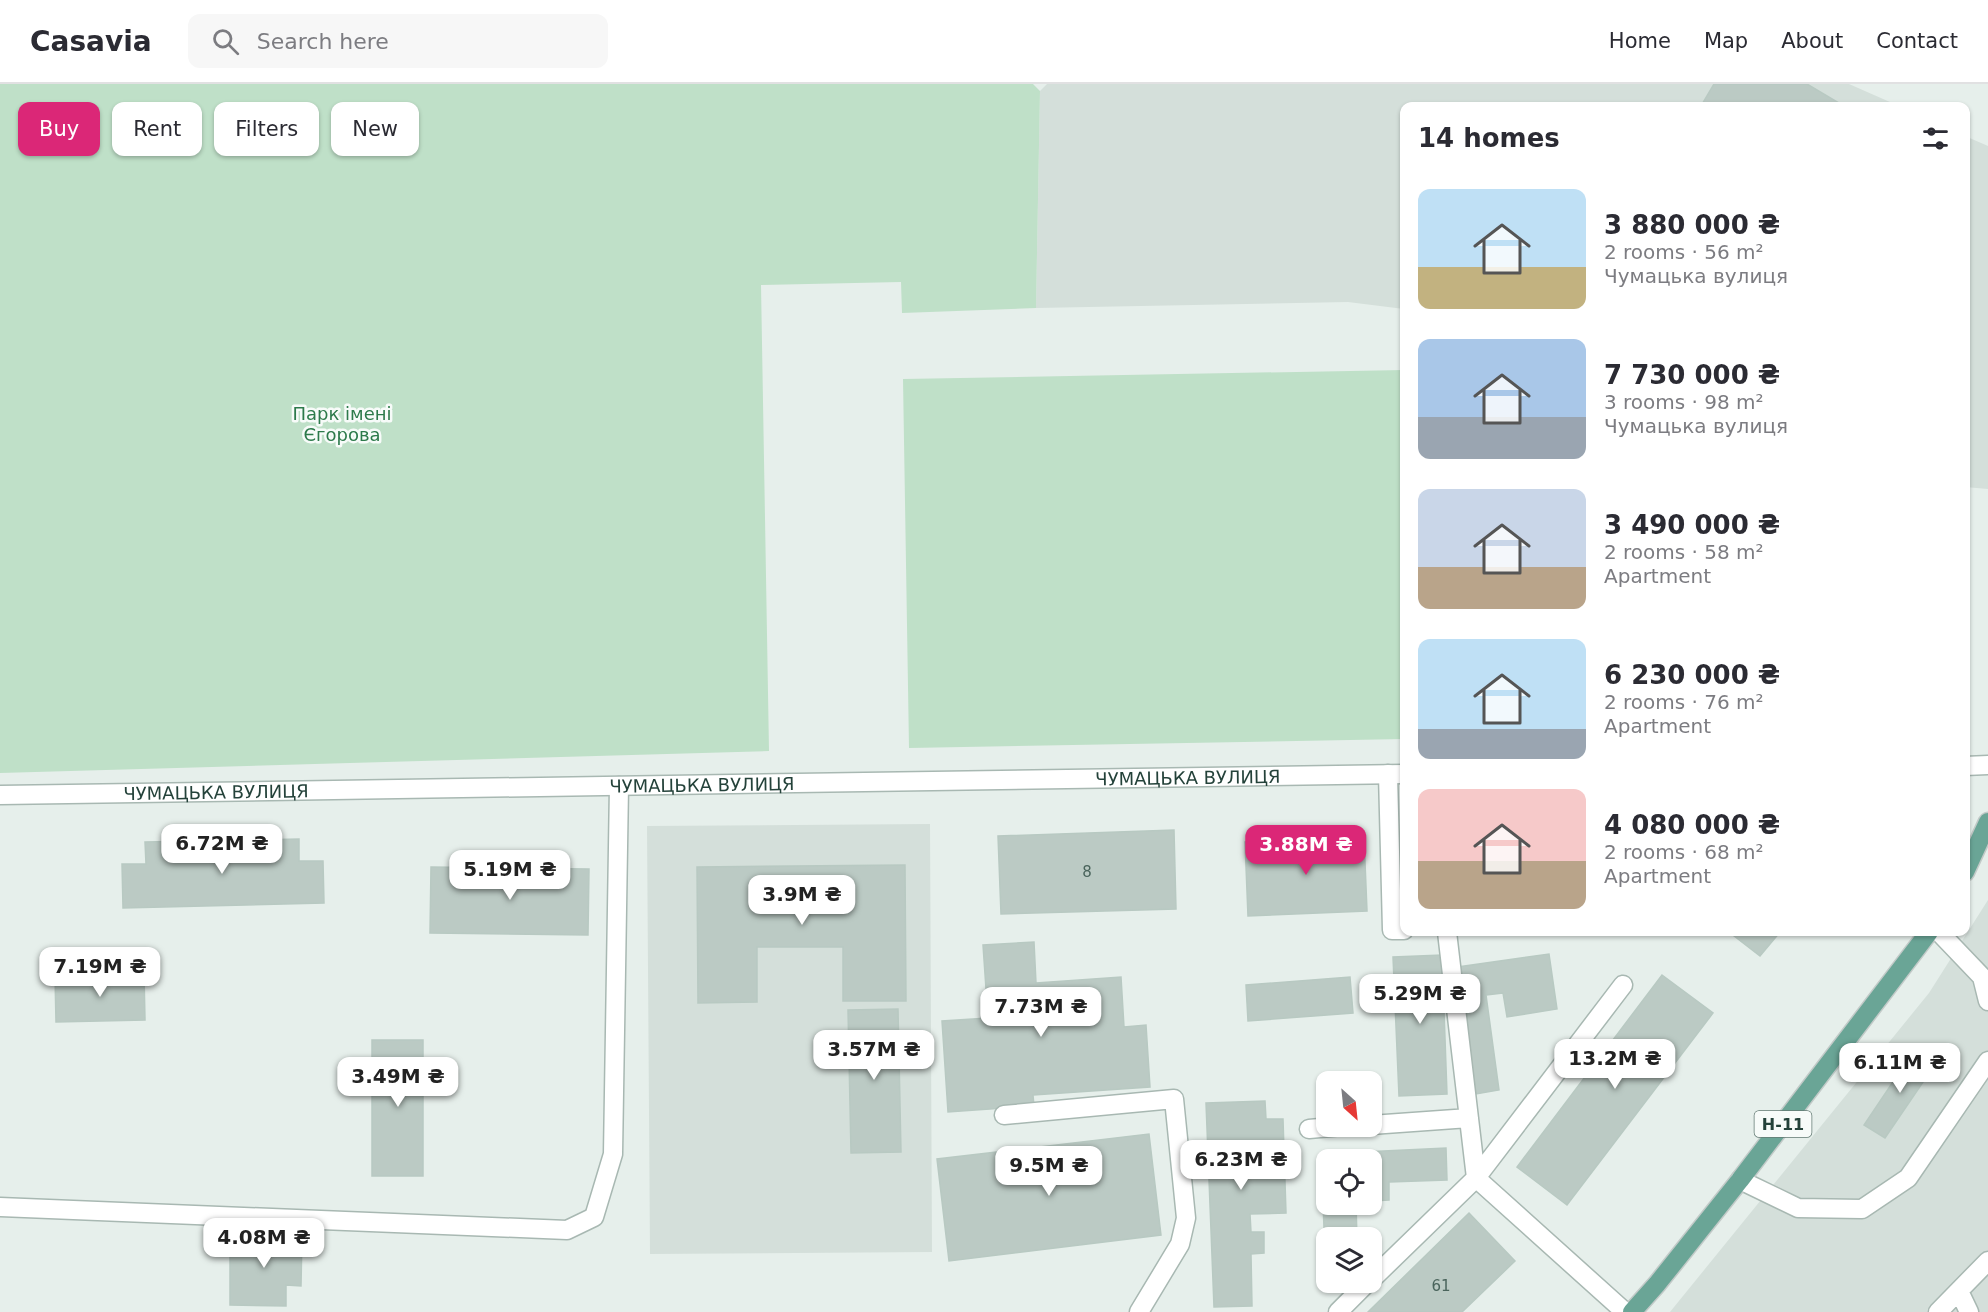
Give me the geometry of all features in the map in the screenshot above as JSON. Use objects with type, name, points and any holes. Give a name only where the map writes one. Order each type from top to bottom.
[{"type":"main road","points":[[1970,861],[1988,822]]},
{"type":"main road","name":"Н-11","points":[[1632,1312],[1740,1180],[1926,936]]},
{"type":"street","points":[[1970,766],[1988,765]]},
{"type":"street","points":[[1396,774],[1392,930],[1400,930]]},
{"type":"street","name":"ЧУМАЦЬКА ВУЛИЦЯ","points":[[0,795],[1396,774]]},
{"type":"street","points":[[0,1207],[567,1230],[594,1217],[613,1154],[619,786]]},
{"type":"street","points":[[1447,936],[1476,1178],[1625,1312]]},
{"type":"street","points":[[1943,936],[1982,977],[1988,1001]]},
{"type":"street","points":[[1382,1269],[1476,1178],[1623,985]]},
{"type":"street","points":[[1740,1180],[1798,1208],[1862,1209],[1908,1178],[1988,1061]]},
{"type":"street","points":[[1004,1115],[1174,1099],[1186,1218],[1180,1244],[1139,1312]]},
{"type":"street","points":[[1382,1124],[1469,1118]]},
{"type":"street","points":[[1309,1129],[1316,1128]]},
{"type":"street","points":[[1938,1312],[1988,1261]]},
{"type":"street","points":[[1959,1291],[1969,1312]]},
{"type":"street","points":[[1338,1312],[1358,1293]]},
{"type":"shaded area","points":[[1047,84],[1849,84],[1890,102],[1400,102],[1400,308],[1348,302],[1036,308],[1040,91]]},
{"type":"shaded area","points":[[1970,138],[1988,146],[1988,489],[1970,487]]},
{"type":"shaded area","points":[[930,824],[932,1252],[650,1254],[647,826]]},
{"type":"shaded area","points":[[1988,900],[1988,1312],[1670,1312],[1929,993],[1965,936],[1970,936],[1970,928]]},
{"type":"green space","name":"Парк імені Єгорова","points":[[0,84],[1033,84],[1040,91],[1036,308],[902,313],[901,282],[761,285],[769,751],[0,773]]},
{"type":"green space","points":[[1400,370],[1400,739],[909,748],[903,379]]},
{"type":"building","points":[[1714,84],[1807,84],[1837,102],[1703,102]]},
{"type":"building","points":[[1174,830],[1176,909],[1001,914],[998,836]]},
{"type":"building","points":[[1364,837],[1367,911],[1248,916],[1245,842]]},
{"type":"building","points":[[299,839],[299,861],[323,861],[324,903],[123,908],[122,864],[146,864],[145,842]]},
{"type":"building","points":[[905,865],[906,1001],[843,1001],[843,947],[757,947],[757,1002],[698,1003],[697,867]]},
{"type":"building","points":[[431,867],[589,869],[588,935],[430,933]]},
{"type":"building","points":[[1734,936],[1777,936],[1760,956]]},
{"type":"building","points":[[1034,942],[1036,983],[1121,977],[1124,1027],[1146,1025],[1150,1087],[1033,1095],[1034,1106],[948,1112],[942,1021],[988,1018],[983,945]]},
{"type":"building","points":[[1549,954],[1557,1009],[1507,1017],[1503,993],[1486,995],[1499,1090],[1476,1094],[1458,967]]},
{"type":"building","points":[[1442,955],[1447,1094],[1399,1096],[1393,957]]},
{"type":"building","points":[[144,973],[145,1020],[56,1022],[55,976]]},
{"type":"building","points":[[1662,975],[1713,1013],[1567,1205],[1517,1167]]},
{"type":"building","points":[[1350,977],[1353,1013],[1248,1021],[1246,985]]},
{"type":"building","points":[[898,1009],[901,1152],[851,1153],[848,1010]]},
{"type":"building","points":[[372,1040],[423,1040],[423,1176],[372,1176]]},
{"type":"building","points":[[1915,1049],[1936,1063],[1885,1138],[1864,1125]]},
{"type":"building","points":[[1265,1101],[1266,1119],[1283,1119],[1286,1213],[1250,1214],[1251,1232],[1264,1232],[1264,1253],[1251,1254],[1252,1306],[1214,1307],[1206,1103]]},
{"type":"building","points":[[1149,1134],[1161,1235],[949,1261],[937,1159]]},
{"type":"building","points":[[1446,1148],[1447,1180],[1389,1182],[1389,1200],[1382,1200],[1382,1151]]},
{"type":"building","points":[[1469,1213],[1515,1261],[1462,1312],[1368,1312]]},
{"type":"building","points":[[1324,1215],[1356,1215],[1357,1227],[1324,1227]]},
{"type":"building","points":[[230,1236],[302,1237],[301,1286],[286,1285],[286,1306],[230,1305]]}]
